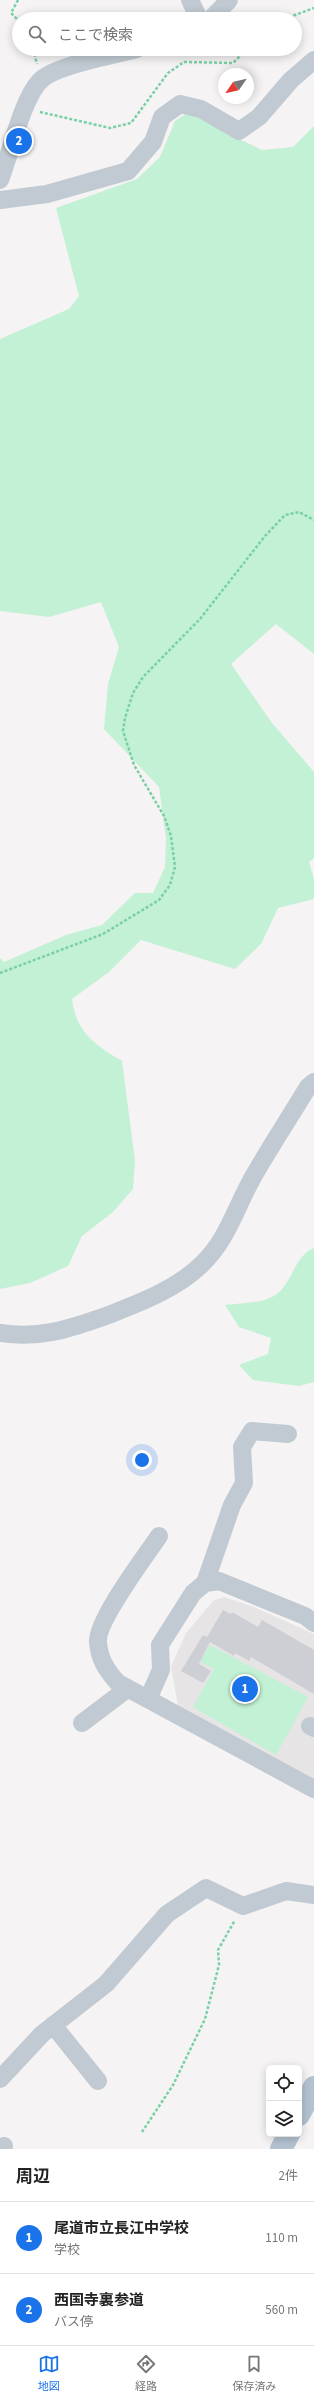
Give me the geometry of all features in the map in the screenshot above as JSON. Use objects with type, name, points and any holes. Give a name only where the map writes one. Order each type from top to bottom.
[{"type":"main road","points":[[302,2109],[314,2087]]},
{"type":"main road","points":[[280,2149],[287,2137]]},
{"type":"street","points":[[190,0],[196,12]]},
{"type":"street","points":[[218,12],[229,0]]},
{"type":"street","points":[[0,180],[5,160],[25,109],[41,80],[54,72],[112,56]]},
{"type":"street","points":[[0,200],[47,194],[128,171],[153,142],[162,117],[180,104],[201,109],[239,131],[259,117],[291,80],[314,60]]},
{"type":"street","points":[[0,1333],[50,1334],[76,1327],[133,1305],[174,1286],[201,1266],[216,1249],[236,1215],[253,1178],[308,1087],[314,1082]]},
{"type":"street","points":[[148,1699],[161,1670],[160,1646],[193,1593],[205,1583],[232,1505],[244,1483],[242,1447],[252,1432],[288,1434]]},
{"type":"street","points":[[159,1536],[104,1619],[98,1640],[101,1658],[107,1671],[118,1683],[125,1687],[314,1789]]},
{"type":"street","points":[[205,1583],[219,1581],[305,1616],[314,1623]]},
{"type":"street","points":[[82,1723],[123,1692],[125,1687]]},
{"type":"street","points":[[0,2079],[42,2034],[106,1984],[167,1914],[206,1888],[243,1906],[286,1891],[314,1895]]},
{"type":"street","points":[[53,2025],[98,2081]]},
{"type":"path","points":[[12,14],[11,13],[18,0]]},
{"type":"path","points":[[302,12],[314,8]]},
{"type":"path","points":[[25,109],[110,128],[131,123],[168,73],[184,62],[233,63],[240,56]]},
{"type":"path","points":[[0,973],[103,934],[158,900],[170,885],[175,867],[171,836],[164,816],[134,765],[124,731],[125,718],[133,693],[143,677],[200,619],[265,536],[285,515],[299,512],[314,520]]},
{"type":"path","points":[[142,2132],[173,2085],[205,2019],[219,1965],[218,1950],[243,1906]]},
{"type":"shaded area","points":[[224,1597],[254,1607],[314,1634],[314,1784],[179,1711],[171,1667],[186,1633],[213,1601]]},
{"type":"green space","points":[[193,109],[235,137],[262,150],[293,147],[314,126],[314,654],[276,624],[231,664],[272,723],[314,772],[314,858],[309,862],[314,879],[314,899],[278,908],[261,944],[235,969],[141,940],[109,972],[72,999],[74,1010],[82,1029],[95,1043],[122,1061],[135,1161],[133,1189],[113,1212],[82,1236],[68,1266],[30,1283],[0,1289],[0,958],[4,962],[66,935],[102,925],[135,893],[153,893],[165,867],[166,838],[159,787],[104,729],[108,684],[119,647],[101,602],[49,617],[0,611],[0,339],[69,309],[79,296],[56,208],[137,179],[160,157],[175,121]]},
{"type":"green space","points":[[314,1248],[314,1382],[299,1386],[253,1380],[239,1365],[268,1354],[271,1338],[239,1327],[225,1305],[260,1301],[273,1297],[283,1288],[302,1256]]},
{"type":"green space","points":[[210,1645],[308,1697],[276,1755],[193,1707],[214,1669],[200,1662]]},
{"type":"building","points":[[223,1610],[231,1614],[232,1612],[258,1627],[262,1620],[314,1650],[314,1694],[251,1657],[249,1661],[235,1653],[234,1656],[210,1642],[199,1664],[211,1671],[203,1683],[181,1671],[203,1635],[207,1637]]},
{"type":"place","name":"西国寺裏参道","points":[[19,141]]},
{"type":"place","name":"尾道市立長江中学校","points":[[245,1689]]}]
